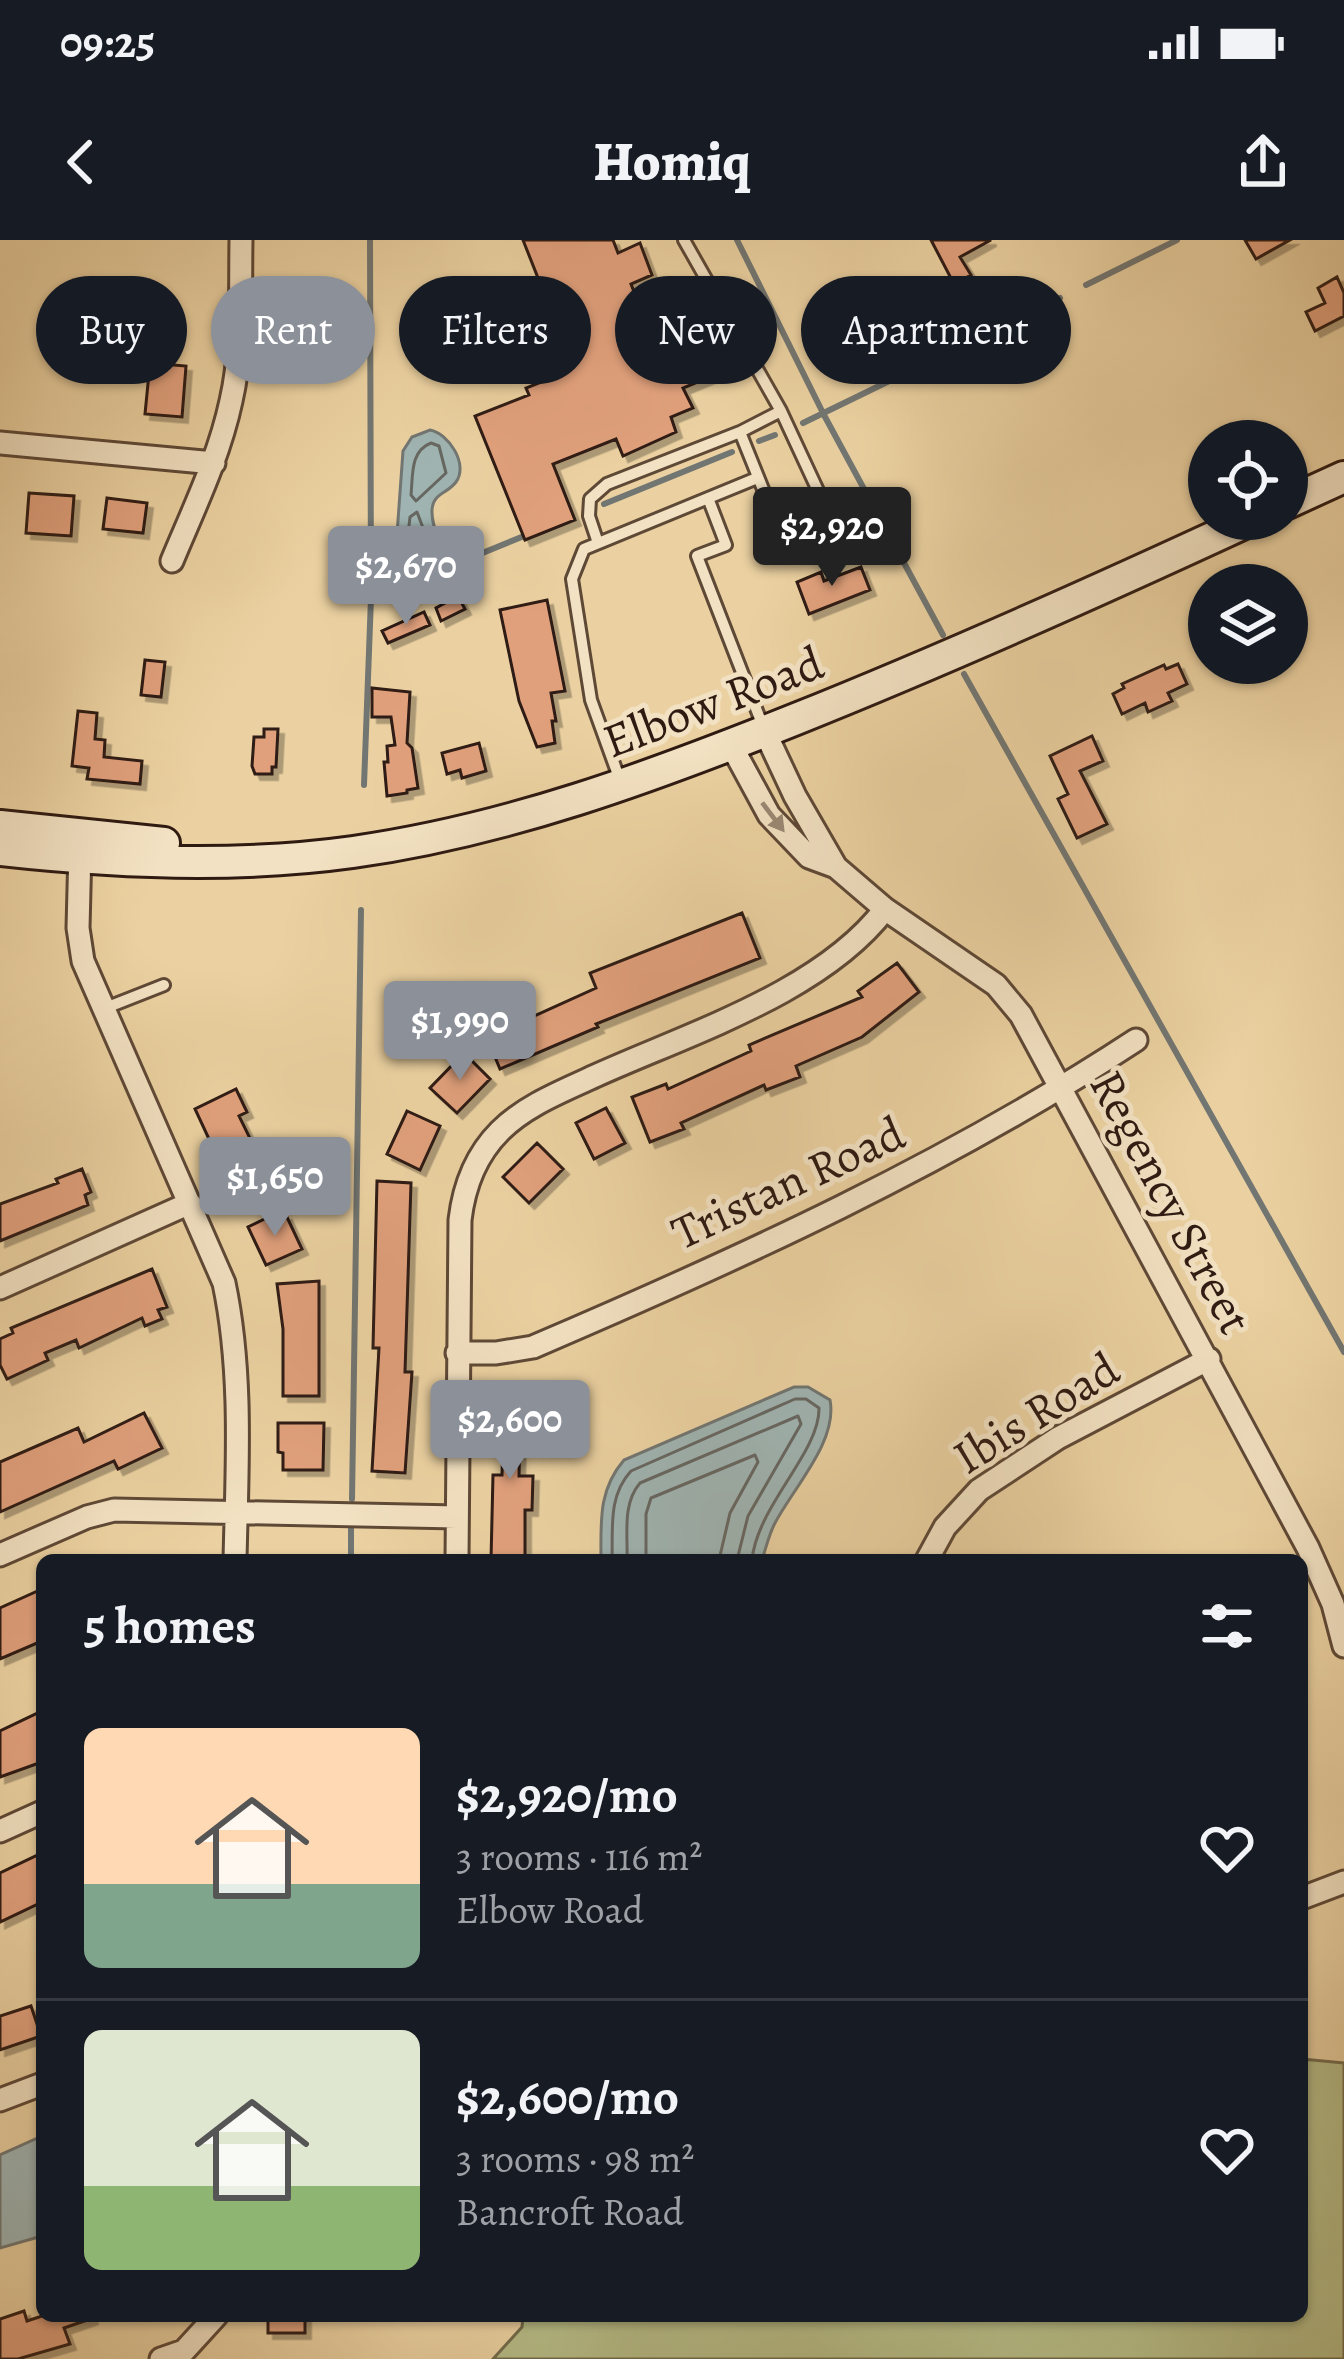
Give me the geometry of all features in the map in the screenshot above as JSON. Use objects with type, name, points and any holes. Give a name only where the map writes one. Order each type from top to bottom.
[{"type":"main road","points":[[1308,493],[1344,477]]},
{"type":"main road","name":"Elbow Road","points":[[0,850],[80,848],[265,859],[356,852],[508,822],[622,787],[765,732],[983,643],[1207,540]]},
{"type":"main road","name":"Elbow Road","points":[[0,826],[80,848]]},
{"type":"street","points":[[172,561],[214,464],[232,398],[242,240]]},
{"type":"street","points":[[0,443],[214,464]]},
{"type":"street","name":"Regency Street","points":[[765,732],[836,867],[885,909],[996,985],[1021,1015],[1308,1548],[1333,1604],[1344,1646]]},
{"type":"street","name":"Regency Street","points":[[731,745],[769,815],[808,857],[836,867]]},
{"type":"street","points":[[80,848],[80,946],[103,1009],[224,1283],[234,1330],[235,1554]]},
{"type":"street","points":[[457,1554],[457,1353],[462,1200],[469,1174],[501,1130],[550,1096],[805,981],[859,942],[885,909]]},
{"type":"street","name":"Tristan Road","points":[[457,1353],[533,1347],[855,1201],[1063,1089],[1136,1040]]},
{"type":"street","points":[[0,1288],[190,1203]]},
{"type":"street","name":"Ibis Road","points":[[930,1554],[945,1527],[979,1490],[1058,1438],[1209,1359]]},
{"type":"street","points":[[0,1556],[86,1517],[114,1510],[457,1517]]},
{"type":"street","points":[[0,1831],[36,1815]]},
{"type":"street","points":[[1308,1896],[1344,1882]]},
{"type":"street","points":[[0,2099],[36,2086]]},
{"type":"street","points":[[161,2359],[184,2351],[211,2322]]},
{"type":"lane","points":[[684,240],[781,411],[833,523]]},
{"type":"lane","points":[[598,543],[589,516],[590,500],[607,484],[781,411]]},
{"type":"lane","points":[[740,432],[783,539]]},
{"type":"lane","points":[[622,787],[591,700],[572,579],[584,549],[758,478]]},
{"type":"lane","points":[[708,498],[727,545],[698,556],[765,732]]},
{"type":"lane","points":[[103,1009],[164,985]]},
{"type":"green space","points":[[1308,2060],[1344,2063],[1344,2359],[493,2359],[522,2322],[1308,2322]]},
{"type":"water","points":[[430,430],[455,450],[460,467],[456,482],[435,500],[432,510],[445,574],[424,588],[411,589],[395,562],[403,451],[412,437]]},
{"type":"water","points":[[794,1387],[808,1387],[830,1400],[831,1416],[821,1447],[775,1523],[764,1554],[601,1554],[605,1495],[624,1460]]},
{"type":"water","points":[[36,2139],[36,2238],[0,2248],[0,2155]]},
{"type":"building","points":[[523,240],[613,240],[618,253],[640,243],[652,275],[615,276],[615,384],[693,384],[683,388],[693,408],[671,417],[676,432],[623,456],[616,439],[553,464],[575,520],[525,540],[475,416],[529,395],[526,388],[536,384],[591,384],[591,276],[537,276]]},
{"type":"building","points":[[931,240],[991,240],[960,257],[971,275],[950,276]]},
{"type":"building","points":[[1245,240],[1290,240],[1256,259]]},
{"type":"building","points":[[1337,277],[1344,293],[1344,316],[1315,331],[1306,312],[1325,303],[1318,288]]},
{"type":"building","points":[[148,384],[185,384],[182,417],[145,414]]},
{"type":"building","points":[[29,493],[74,496],[71,536],[26,533]]},
{"type":"building","points":[[107,498],[147,503],[143,533],[103,529]]},
{"type":"building","points":[[861,567],[870,590],[809,614],[797,582],[821,572],[824,581]]},
{"type":"building","points":[[458,596],[465,609],[441,621],[436,608]]},
{"type":"building","points":[[547,600],[565,691],[551,693],[555,743],[537,747],[519,701],[500,610]]},
{"type":"building","points":[[424,612],[430,625],[388,643],[382,631]]},
{"type":"building","points":[[145,660],[165,662],[161,697],[141,695]]},
{"type":"building","points":[[1178,664],[1187,684],[1168,693],[1172,701],[1148,712],[1145,703],[1122,714],[1113,694],[1124,688],[1122,684],[1164,665],[1166,669]]},
{"type":"building","points":[[372,688],[410,692],[407,743],[412,748],[418,788],[407,793],[387,796],[384,762],[388,762],[387,746],[395,745],[391,717],[372,717]]},
{"type":"building","points":[[78,711],[97,713],[95,739],[105,740],[104,757],[142,761],[140,784],[87,779],[89,768],[72,766]]},
{"type":"building","points":[[264,729],[278,729],[276,767],[272,774],[255,774],[254,737],[264,737]]},
{"type":"building","points":[[1092,736],[1103,761],[1080,771],[1107,824],[1077,838],[1058,799],[1068,794],[1050,756]]},
{"type":"building","points":[[479,743],[486,771],[462,778],[460,770],[447,774],[442,753]]},
{"type":"building","points":[[742,913],[760,958],[596,1024],[598,1027],[500,1069],[483,1028],[518,1014],[521,1022],[596,988],[590,973]]},
{"type":"building","points":[[897,963],[919,992],[862,1037],[796,1066],[800,1077],[766,1090],[764,1085],[650,1142],[632,1097],[666,1084],[668,1089],[751,1051],[749,1045],[862,997],[858,991]]},
{"type":"building","points":[[464,1053],[490,1079],[457,1113],[430,1088]]},
{"type":"building","points":[[236,1089],[247,1112],[239,1116],[271,1181],[236,1197],[195,1109]]},
{"type":"building","points":[[606,1108],[625,1143],[594,1159],[576,1123]]},
{"type":"building","points":[[407,1111],[440,1126],[420,1170],[387,1154]]},
{"type":"building","points":[[537,1143],[563,1169],[529,1203],[503,1177]]},
{"type":"building","points":[[82,1169],[91,1192],[85,1195],[88,1205],[0,1241],[0,1204]]},
{"type":"building","points":[[377,1181],[411,1183],[405,1372],[412,1372],[405,1473],[372,1471],[379,1348],[373,1348]]},
{"type":"building","points":[[273,1215],[275,1220],[286,1215],[302,1249],[266,1265],[248,1227]]},
{"type":"building","points":[[152,1269],[167,1307],[158,1310],[162,1319],[145,1326],[142,1318],[79,1348],[76,1340],[45,1353],[48,1360],[7,1379],[0,1365],[0,1339],[13,1333],[11,1328]]},
{"type":"building","points":[[319,1281],[319,1396],[283,1396],[277,1284]]},
{"type":"building","points":[[494,1397],[527,1397],[519,1476],[533,1476],[532,1510],[525,1510],[525,1554],[491,1554],[493,1475],[502,1475],[503,1436],[494,1436]]},
{"type":"building","points":[[144,1413],[162,1448],[118,1469],[114,1461],[0,1512],[0,1462],[78,1428],[84,1442]]},
{"type":"building","points":[[278,1423],[324,1423],[323,1470],[283,1470]]},
{"type":"building","points":[[36,1592],[36,1644],[0,1659],[0,1608]]},
{"type":"building","points":[[36,1714],[36,1764],[0,1777],[0,1731]]},
{"type":"building","points":[[36,1856],[36,1905],[0,1922],[0,1873]]},
{"type":"building","points":[[31,2006],[36,2038],[0,2050],[0,2016]]},
{"type":"building","points":[[24,2311],[27,2321],[81,2322],[64,2328],[70,2344],[18,2359],[0,2359],[0,2319]]},
{"type":"building","points":[[268,2322],[305,2322],[305,2333],[268,2333]]},
{"type":"waterway","points":[[364,785],[371,598],[370,240]]},
{"type":"waterway","points":[[737,240],[824,415],[943,635]]},
{"type":"waterway","points":[[1086,285],[1177,240]]},
{"type":"waterway","points":[[803,423],[883,384]]},
{"type":"waterway","points":[[759,441],[775,435]]},
{"type":"waterway","points":[[604,504],[732,452]]},
{"type":"waterway","points":[[441,570],[529,534]]},
{"type":"waterway","points":[[371,598],[412,582]]},
{"type":"waterway","points":[[964,674],[1344,1352]]},
{"type":"waterway","points":[[352,1499],[361,910]]},
{"type":"waterway","points":[[351,1528],[351,1554]]}]
